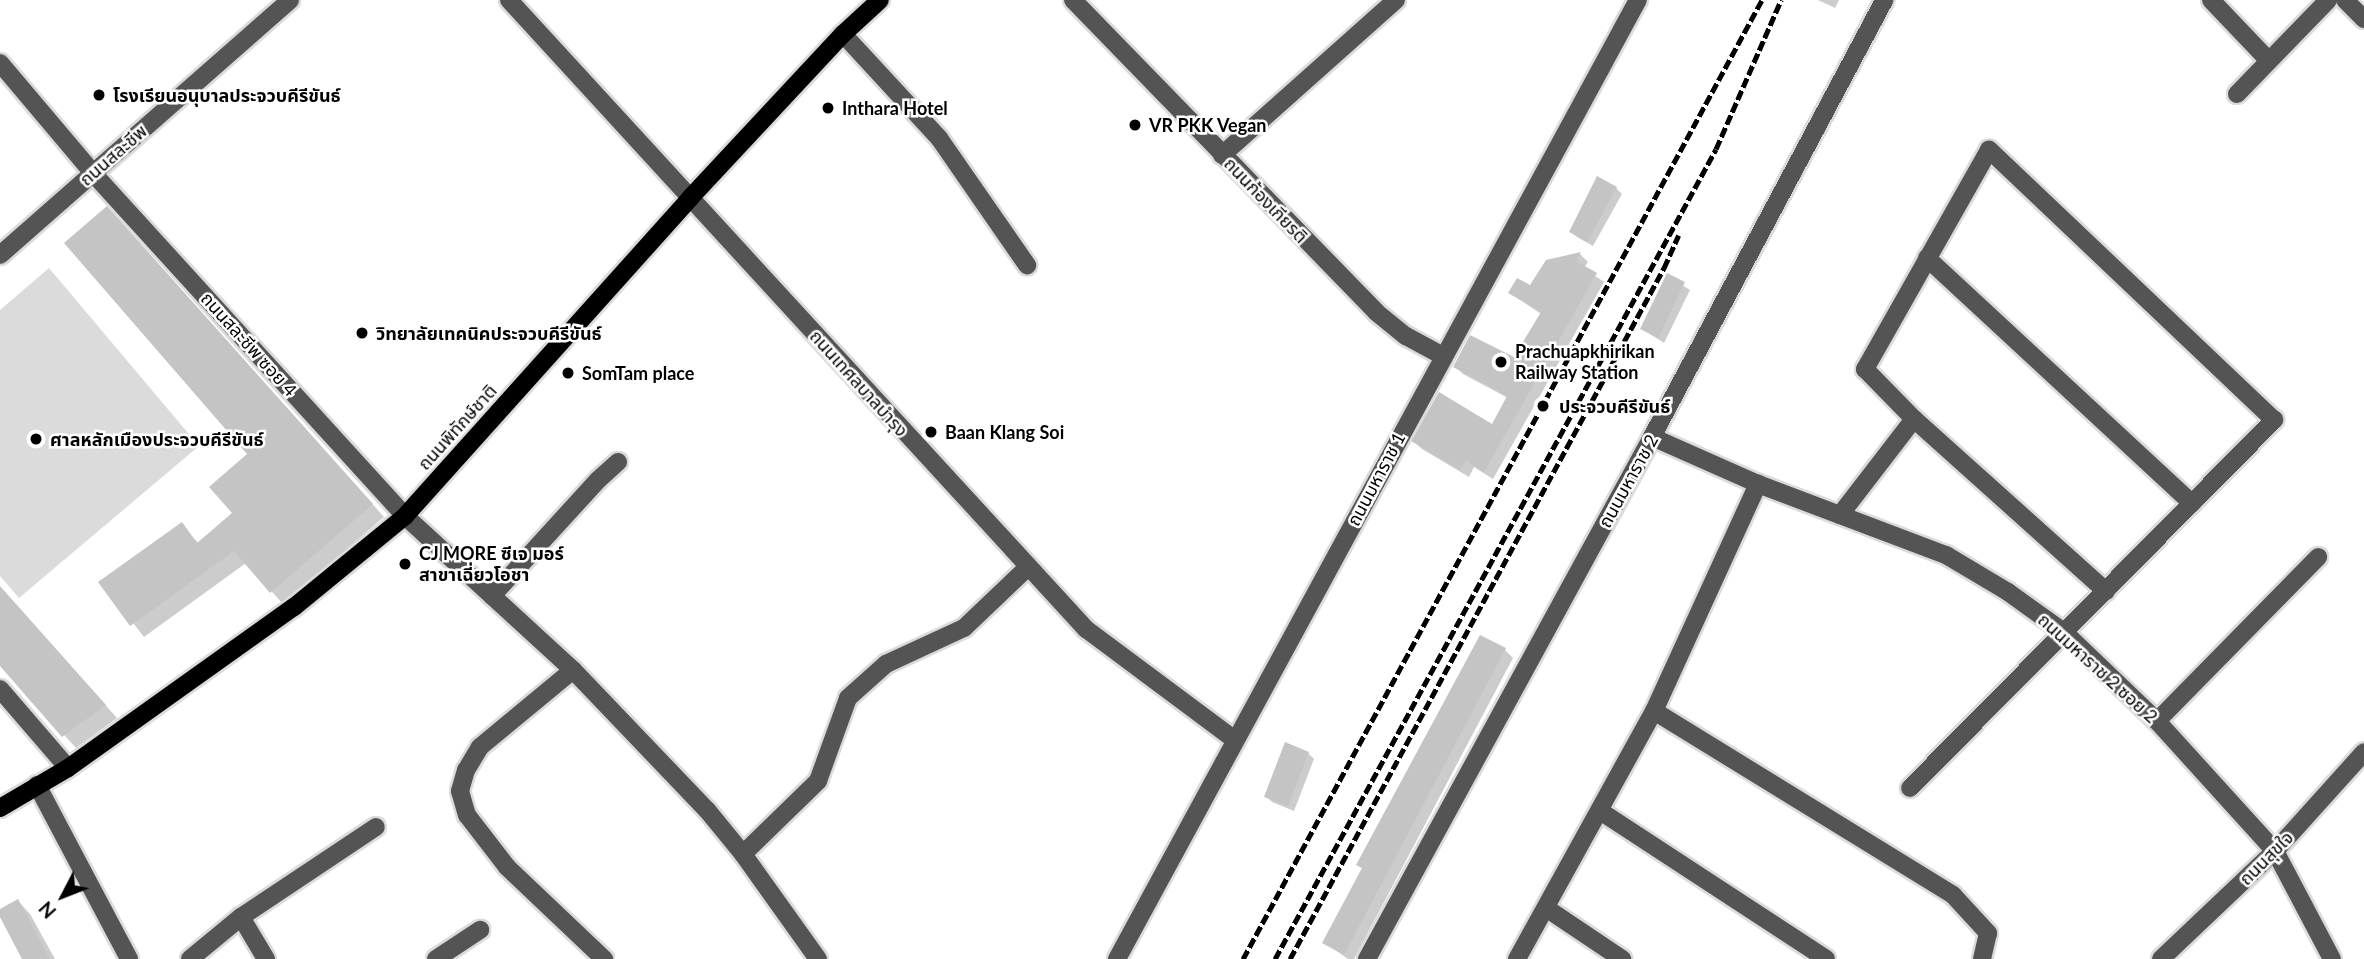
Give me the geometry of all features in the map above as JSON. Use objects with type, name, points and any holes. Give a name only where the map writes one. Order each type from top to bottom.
[{"type":"main road","name":"ถนนพิทักษ์ชาติ","points":[[0,808],[68,768],[294,607],[405,516],[690,198],[843,34],[880,0]]},
{"type":"street","name":"ถนนสละชีพ","points":[[0,255],[290,0]]},
{"type":"street","name":"ถนนเทศลบาลบำรุง","points":[[509,0],[1086,629],[1235,740]]},
{"type":"street","name":"ถนนก้องเกียรติ","points":[[1073,0],[1376,312],[1406,336],[1443,356]]},
{"type":"street","points":[[1222,155],[1396,0]]},
{"type":"street","name":"ถนนมหาราช 1","points":[[1117,959],[1638,0]]},
{"type":"street","name":"ถนนมหาราช 2","points":[[1367,959],[1652,437],[1884,0]]},
{"type":"street","points":[[2211,0],[2269,61]]},
{"type":"street","points":[[2237,94],[2328,0]]},
{"type":"street","points":[[2345,0],[2364,19]]},
{"type":"street","points":[[843,34],[939,138],[1027,265]]},
{"type":"street","name":"ถนนสละชีพ ซอย 4","points":[[0,63],[92,173],[405,516],[573,670],[707,810],[743,854],[818,959]]},
{"type":"street","points":[[1910,788],[2065,633],[2273,420],[1989,149],[1865,369],[1914,419],[2106,591]]},
{"type":"street","points":[[1927,258],[2192,503]]},
{"type":"street","points":[[1840,515],[1914,419]]},
{"type":"street","name":"ถนนมหาราช 2 ซอย 2","points":[[1652,437],[1758,484],[1946,555],[2008,592],[2065,633],[2157,721],[2275,851],[2332,959]]},
{"type":"street","points":[[492,596],[598,480],[618,462]]},
{"type":"street","points":[[1517,959],[1654,711],[1758,484]]},
{"type":"street","points":[[2157,721],[2318,557]]},
{"type":"street","points":[[743,854],[818,781],[848,698],[886,664],[964,628],[1028,567]]},
{"type":"street","points":[[573,670],[480,747],[466,770],[460,791],[467,815],[507,867],[604,959]]},
{"type":"street","points":[[0,690],[68,768]]},
{"type":"street","points":[[1654,711],[1953,895],[1988,933],[1982,959]]},
{"type":"street","name":"ถนนสุขใจ","points":[[2161,959],[2275,851],[2364,752]]},
{"type":"street","points":[[37,785],[129,959]]},
{"type":"street","points":[[1601,811],[1826,959]]},
{"type":"street","points":[[190,959],[241,917],[376,827]]},
{"type":"street","points":[[1546,908],[1622,959]]},
{"type":"street","points":[[241,917],[266,959]]},
{"type":"street","points":[[436,959],[481,930]]},
{"type":"shaded area","points":[[49,268],[199,446],[19,598],[0,576],[0,310]]},
{"type":"building","points":[[1597,176],[1617,187],[1587,242],[1569,232]]},
{"type":"building","points":[[107,206],[373,504],[270,593],[234,551],[130,626],[98,582],[182,522],[197,543],[232,513],[209,487],[247,454],[64,243]]},
{"type":"building","points":[[1581,252],[1576,261],[1597,273],[1484,472],[1466,460],[1460,470],[1411,441],[1439,392],[1492,424],[1507,396],[1453,367],[1470,335],[1514,357],[1541,312],[1508,293],[1517,278],[1530,285],[1546,260]]},
{"type":"building","points":[[1667,273],[1685,282],[1658,338],[1640,329]]},
{"type":"building","points":[[0,586],[106,705],[62,737],[0,666]]},
{"type":"building","points":[[1480,635],[1506,648],[1344,955],[1322,943],[1362,868],[1356,865]]},
{"type":"building","points":[[1285,742],[1309,752],[1288,806],[1264,797]]},
{"type":"building","points":[[18,899],[50,959],[22,959],[0,917],[0,909]]},
{"type":"railway","points":[[1243,959],[1762,0]]},
{"type":"railway","points":[[1275,959],[1716,149],[1781,0]]},
{"type":"railway","points":[[1290,959],[1664,268],[1679,235]]},
{"type":"place","name":"โรงเรียนอนุบาลประจวบคีรีขันธ์","points":[[99,95]]},
{"type":"place","name":"Inthara Hotel","points":[[828,108]]},
{"type":"place","name":"VR PKK Vegan","points":[[1135,125]]},
{"type":"place","name":"วิทยาลัยเทคนิคประจวบคีรีขันธ์","points":[[362,333]]},
{"type":"place","name":"Prachuapkhirikan Railway Station","points":[[1501,362]]},
{"type":"place","name":"SomTam place","points":[[568,373]]},
{"type":"place","name":"ประจวบคีรีขันธ์","points":[[1543,406]]},
{"type":"place","name":"Baan Klang Soi","points":[[931,432]]},
{"type":"place","name":"ศาลหลักเมืองประจวบคีรีขันธ์","points":[[36,439]]},
{"type":"place","name":"CJ MORE ซีเจ มอร์ สาขาเฉี่ยวโอชา","points":[[405,564]]}]
